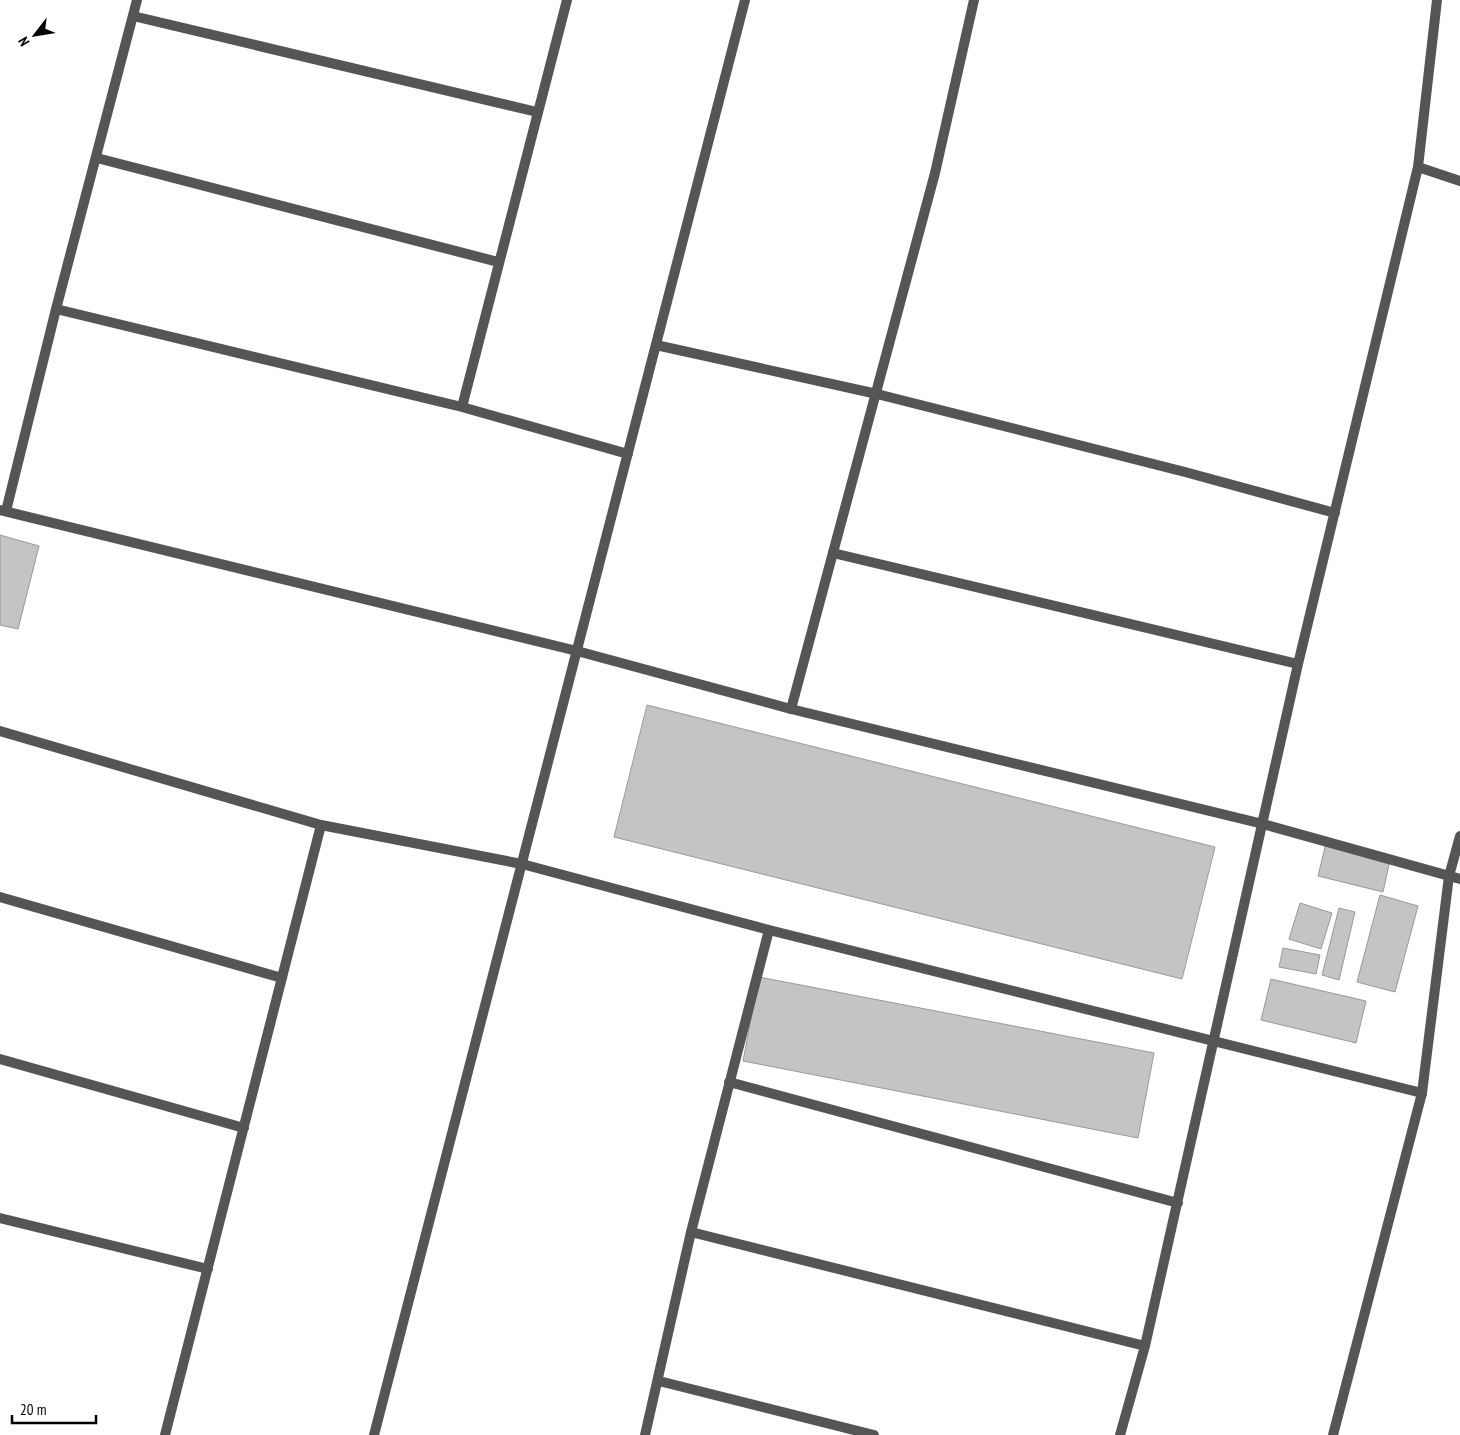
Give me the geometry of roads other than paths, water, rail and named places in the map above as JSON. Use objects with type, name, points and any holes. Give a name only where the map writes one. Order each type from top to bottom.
[{"type":"street","points":[[137,0],[3,511],[577,651],[791,709],[1263,824],[1460,879]]},
{"type":"street","points":[[462,407],[567,0]]},
{"type":"street","points":[[374,1435],[746,0]]},
{"type":"street","points":[[791,709],[935,173],[974,0]]},
{"type":"street","points":[[1120,1435],[1145,1346],[1298,664],[1418,167],[1437,0]]},
{"type":"street","points":[[133,16],[537,112]]},
{"type":"street","points":[[97,158],[498,262]]},
{"type":"street","points":[[1418,167],[1460,181]]},
{"type":"street","points":[[56,309],[462,407],[628,454]]},
{"type":"street","points":[[656,345],[876,394],[1185,472],[1335,513]]},
{"type":"street","points":[[833,553],[1298,664]]},
{"type":"street","points":[[0,731],[321,825],[522,864],[769,930],[1422,1093]]},
{"type":"street","points":[[165,1435],[321,825]]},
{"type":"street","points":[[1332,1435],[1422,1093],[1449,876],[1460,836]]},
{"type":"street","points":[[0,897],[282,978]]},
{"type":"street","points":[[645,1435],[691,1232],[769,930]]},
{"type":"street","points":[[0,1060],[244,1128]]},
{"type":"street","points":[[729,1082],[1178,1203]]},
{"type":"street","points":[[0,1218],[208,1269]]},
{"type":"street","points":[[691,1232],[1145,1346]]},
{"type":"street","points":[[658,1381],[874,1435]]}]
